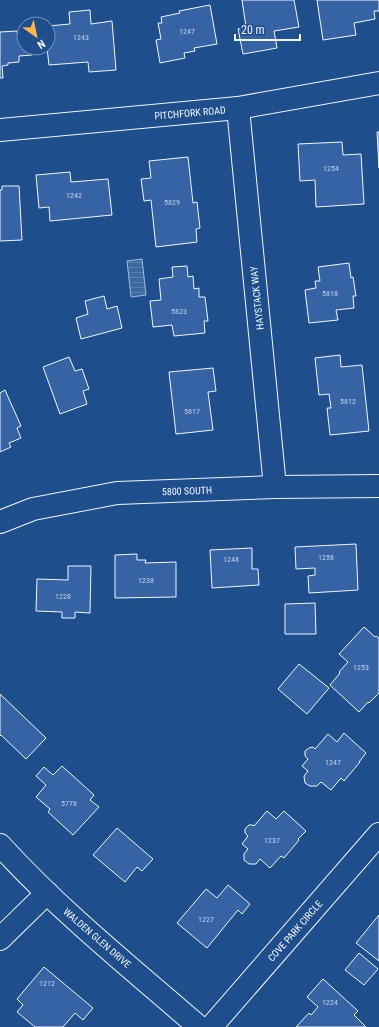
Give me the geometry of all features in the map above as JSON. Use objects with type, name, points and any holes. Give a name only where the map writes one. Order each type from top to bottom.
[{"type":"street","name":"PITCHFORK ROAD","points":[[0,130],[238,108],[379,83]]},
{"type":"street","name":"HAYSTACK WAY","points":[[238,108],[275,488]]},
{"type":"street","name":"5800 SOUTH","points":[[0,522],[33,509],[117,493],[379,486]]},
{"type":"street","name":"COVE PARK CIRCLE","points":[[211,1027],[379,834]]},
{"type":"street","name":"WALDEN GLEN DRIVE","points":[[0,845],[47,893],[83,926],[199,1027]]},
{"type":"street","points":[[0,939],[47,893]]},
{"type":"water","points":[[142,259],[146,295],[131,297],[127,261]]},
{"type":"building","points":[[242,0],[294,0],[299,27],[274,31],[277,48],[243,54],[238,29],[246,27]]},
{"type":"building","points":[[317,0],[379,0],[379,11],[374,11],[375,19],[354,23],[356,35],[323,40]]},
{"type":"building","points":[[210,5],[217,44],[194,48],[195,51],[184,53],[185,58],[160,63],[156,40],[161,39],[158,23],[162,23],[161,17],[180,13],[179,11]]},
{"type":"building","points":[[90,10],[91,24],[112,21],[116,70],[89,72],[88,62],[49,65],[48,56],[56,56],[56,25],[70,24],[69,12]]},
{"type":"building","points":[[16,31],[16,56],[19,56],[19,62],[8,63],[8,65],[2,66],[3,78],[0,78],[0,32]]},
{"type":"building","points":[[377,132],[379,132],[379,168]]},
{"type":"building","points":[[342,142],[343,155],[361,154],[364,204],[316,207],[315,180],[300,181],[298,144]]},
{"type":"building","points":[[188,157],[193,203],[197,202],[200,228],[196,229],[197,242],[156,247],[151,200],[144,201],[141,179],[151,178],[149,161]]},
{"type":"building","points":[[70,172],[71,182],[108,179],[112,215],[50,221],[49,207],[39,208],[36,175]]},
{"type":"building","points":[[2,186],[19,186],[22,240],[0,241],[0,190],[2,190]]},
{"type":"building","points":[[349,263],[356,296],[353,296],[354,308],[336,310],[338,320],[309,323],[305,290],[316,288],[315,281],[320,281],[318,267]]},
{"type":"building","points":[[187,266],[188,277],[193,276],[194,289],[199,288],[199,297],[205,297],[208,321],[204,321],[205,333],[174,336],[172,325],[153,327],[150,301],[161,300],[159,279],[173,277],[172,267]]},
{"type":"building","points":[[104,296],[107,309],[117,306],[122,328],[81,339],[76,318],[88,314],[85,301]]},
{"type":"building","points":[[340,355],[341,367],[362,365],[369,431],[330,435],[327,408],[331,408],[329,394],[319,395],[315,358]]},
{"type":"building","points":[[69,357],[75,371],[82,369],[89,389],[83,391],[87,404],[60,414],[43,367]]},
{"type":"building","points":[[213,368],[216,391],[208,392],[213,430],[176,434],[169,372]]},
{"type":"building","points":[[5,390],[21,426],[17,428],[21,438],[9,443],[11,447],[0,452],[0,393]]},
{"type":"building","points":[[356,544],[358,590],[309,593],[308,576],[315,575],[315,568],[296,569],[295,547]]},
{"type":"building","points":[[252,548],[252,569],[258,569],[259,585],[212,588],[210,550]]},
{"type":"building","points":[[137,554],[137,560],[146,560],[145,563],[176,562],[176,597],[115,598],[115,555]]},
{"type":"building","points":[[68,566],[91,566],[90,613],[75,612],[75,618],[62,618],[62,612],[36,611],[37,579],[68,580]]},
{"type":"building","points":[[315,603],[316,634],[285,634],[285,604]]},
{"type":"building","points":[[364,627],[375,637],[376,636],[379,638],[379,693],[359,712],[330,685],[348,662],[339,654]]},
{"type":"building","points":[[299,664],[329,688],[307,714],[278,689]]},
{"type":"building","points":[[0,694],[46,738],[26,759],[1,735],[0,736]]},
{"type":"building","points":[[344,733],[366,753],[360,762],[344,781],[341,778],[331,790],[321,782],[317,786],[310,786],[305,783],[304,776],[308,771],[302,766],[308,759],[305,756],[305,751],[313,747],[315,749],[328,734],[337,742]]},
{"type":"building","points":[[62,766],[94,795],[90,800],[99,807],[73,835],[48,812],[50,809],[36,797],[46,785],[36,776],[44,767],[53,775]]},
{"type":"building","points":[[267,811],[276,819],[284,811],[306,831],[284,858],[281,856],[270,868],[260,859],[256,864],[249,864],[244,860],[244,854],[248,849],[242,844],[248,836],[245,833],[245,829],[249,825],[254,826]]},
{"type":"building","points":[[117,828],[153,859],[142,871],[137,867],[125,882],[93,855]]},
{"type":"building","points":[[228,885],[250,904],[242,914],[238,910],[207,948],[177,923],[206,889],[217,898]]},
{"type":"building","points":[[379,915],[379,961],[356,943]]},
{"type":"building","points":[[359,953],[378,969],[364,985],[345,970]]},
{"type":"building","points":[[44,967],[93,1008],[83,1020],[75,1013],[63,1027],[35,1027],[17,1012],[23,1005],[17,999]]},
{"type":"building","points":[[323,979],[358,1011],[354,1015],[366,1027],[296,1027],[309,1013],[311,1015],[318,1007],[307,997]]}]
